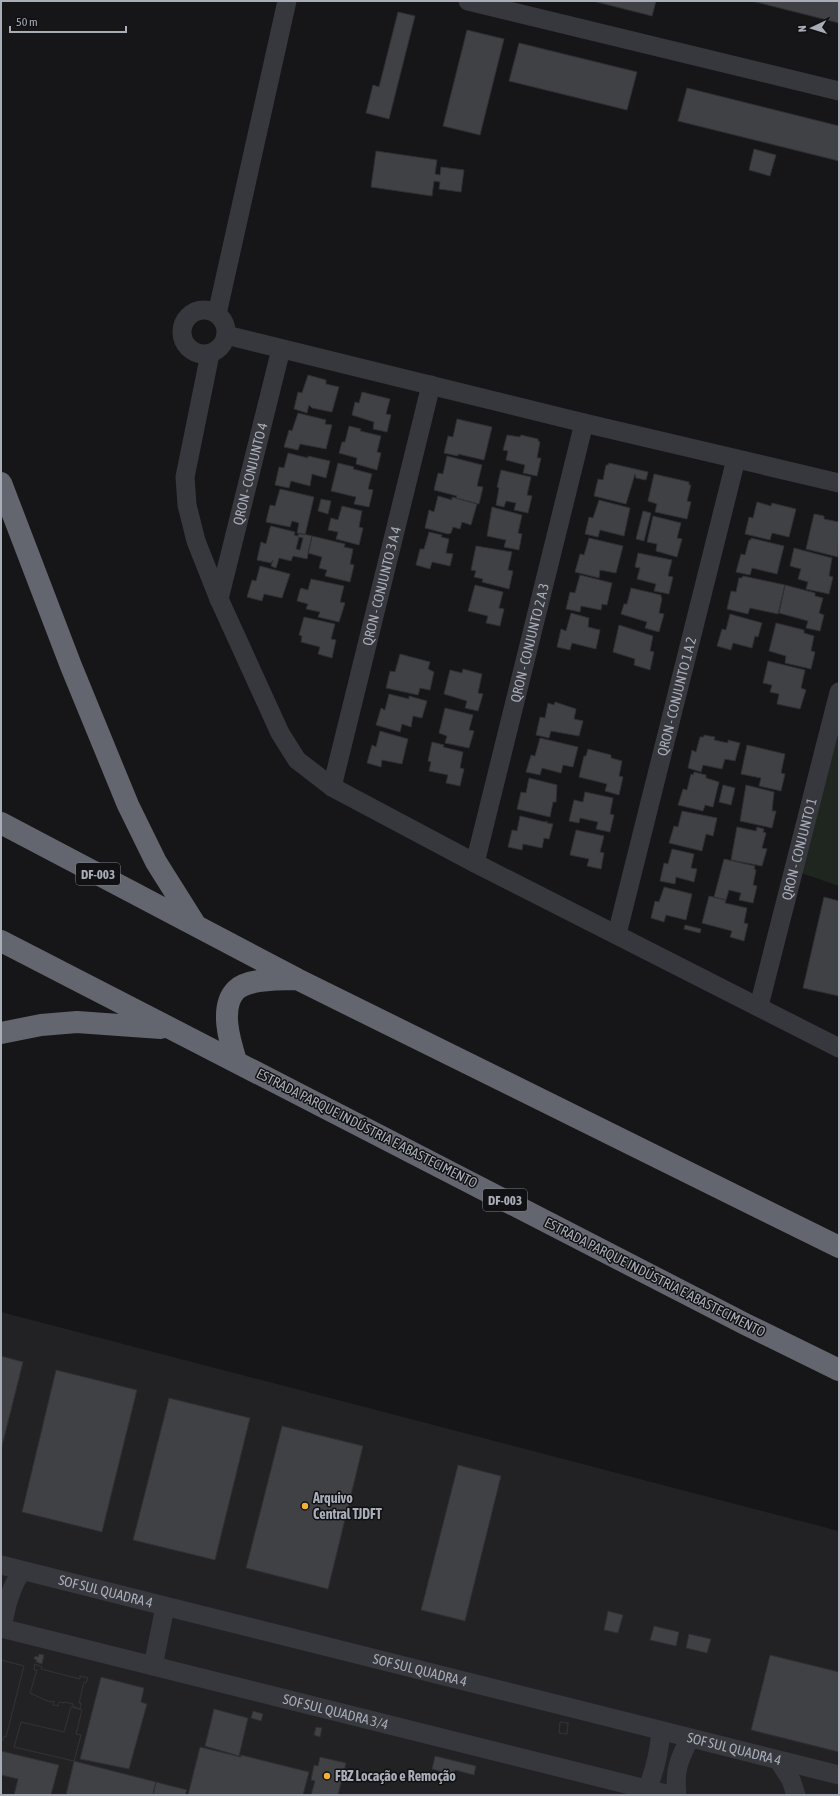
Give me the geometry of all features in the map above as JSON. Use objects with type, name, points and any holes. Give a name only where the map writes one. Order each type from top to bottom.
[{"type":"highway","points":[[1,483],[128,805],[156,862],[196,926]]},
{"type":"highway","name":"DF-003","points":[[1,823],[297,979],[839,1247]]},
{"type":"highway","name":"ESTRADA PARQUE INDÚSTRIA E ABASTECIMENTO","points":[[1,941],[747,1325],[839,1370]]},
{"type":"highway","points":[[236,1061],[229,1038],[227,1014],[230,1001],[236,990],[248,984],[262,980],[297,979]]},
{"type":"highway","points":[[1,1033],[40,1025],[77,1022],[172,1029]]},
{"type":"street","points":[[217,314],[288,1]]},
{"type":"street","points":[[468,1],[839,91]]},
{"type":"street","points":[[208,310],[217,314],[224,323],[226,335],[224,343],[218,350],[210,354],[200,354],[191,351],[184,343],[182,334],[183,324],[189,315],[198,311],[208,310]]},
{"type":"street","points":[[226,335],[584,423],[839,483]]},
{"type":"street","name":"QRON - CONJUNTO 4","points":[[219,599],[281,349]]},
{"type":"street","points":[[191,351],[200,399]]},
{"type":"street","points":[[210,354],[185,477],[187,505],[196,541],[219,599],[280,734],[297,760],[332,787],[475,863],[839,1048]]},
{"type":"street","name":"QRON - CONJUNTO 3 A 4","points":[[332,787],[431,385]]},
{"type":"street","name":"QRON - CONJUNTO 2 A 3","points":[[475,863],[584,423]]},
{"type":"street","name":"QRON - CONJUNTO 1 A 2","points":[[617,934],[736,459]]},
{"type":"street","name":"QRON - CONJUNTO 1","points":[[759,1006],[839,692]]},
{"type":"street","name":"SOF SUL QUADRA 4","points":[[1,1565],[661,1732],[839,1775]]},
{"type":"street","points":[[2,1628],[6,1606],[13,1584],[22,1571]]},
{"type":"street","points":[[153,1666],[165,1607]]},
{"type":"street","name":"SOF SUL QUADRA 3/4","points":[[2,1628],[670,1795]]},
{"type":"street","points":[[647,1789],[652,1777],[659,1750],[661,1732]]},
{"type":"street","points":[[677,1795],[677,1768],[690,1738]]},
{"type":"street","points":[[780,1761],[791,1780],[796,1795]]},
{"type":"shaded area","points":[[839,727],[839,886],[798,872]]},
{"type":"shaded area","points":[[1,1312],[839,1531],[839,1795],[1,1795]]},
{"type":"building","points":[[593,1],[656,1],[652,16]]},
{"type":"building","points":[[752,1],[839,1],[839,23]]},
{"type":"building","points":[[398,12],[415,16],[389,119],[366,113],[373,85],[379,87]]},
{"type":"building","points":[[467,30],[504,39],[480,135],[443,126]]},
{"type":"building","points":[[519,43],[637,72],[627,110],[509,81]]},
{"type":"building","points":[[687,88],[839,126],[839,161],[678,121]]},
{"type":"building","points":[[754,149],[776,155],[770,176],[749,170]]},
{"type":"building","points":[[376,151],[437,160],[435,174],[440,175],[441,167],[464,170],[461,192],[439,189],[440,182],[434,181],[432,196],[371,187]]},
{"type":"building","points":[[308,375],[326,380],[326,384],[339,387],[332,412],[312,408],[309,405],[307,413],[294,409],[298,392],[302,393]]},
{"type":"building","points":[[362,392],[390,399],[386,414],[391,415],[387,432],[373,429],[374,422],[352,415],[355,402],[359,403]]},
{"type":"building","points":[[298,413],[326,420],[325,424],[332,425],[326,449],[300,444],[298,450],[284,447],[289,430],[292,431]]},
{"type":"building","points":[[457,419],[492,427],[484,460],[458,454],[458,456],[444,453],[448,436],[453,437]]},
{"type":"building","points":[[349,426],[361,429],[360,431],[381,436],[377,452],[381,453],[377,470],[356,464],[357,458],[339,453],[342,442],[345,442]]},
{"type":"building","points":[[507,435],[520,437],[521,435],[538,439],[540,442],[537,458],[541,458],[537,476],[523,473],[525,465],[506,460],[508,451],[503,450]]},
{"type":"building","points":[[288,453],[330,461],[326,478],[312,474],[310,486],[291,481],[289,488],[275,485],[279,467],[284,468]]},
{"type":"building","points":[[447,456],[482,465],[477,486],[483,487],[479,504],[434,490],[438,473],[443,474]]},
{"type":"building","points":[[338,463],[372,474],[368,489],[373,490],[369,507],[354,504],[356,497],[331,491]]},
{"type":"building","points":[[609,463],[648,472],[646,480],[636,478],[635,474],[626,504],[594,496],[598,479],[603,480],[606,465]]},
{"type":"building","points":[[501,470],[531,477],[527,495],[532,496],[528,513],[514,510],[516,503],[506,501],[504,507],[496,505],[499,488],[497,487]]},
{"type":"building","points":[[654,474],[689,482],[689,485],[691,485],[687,501],[691,502],[687,519],[655,512],[657,504],[648,501]]},
{"type":"building","points":[[280,489],[314,497],[305,535],[297,533],[299,523],[292,521],[290,527],[266,522],[270,505],[275,506]]},
{"type":"building","points":[[438,496],[452,500],[452,497],[477,504],[471,525],[462,522],[460,529],[453,527],[451,533],[448,534],[425,528],[429,510],[434,512]]},
{"type":"building","points":[[321,499],[331,501],[328,514],[318,511]]},
{"type":"building","points":[[599,500],[630,508],[624,536],[600,530],[598,537],[585,534],[589,517],[593,518]]},
{"type":"building","points":[[757,502],[771,506],[772,503],[796,509],[789,537],[772,533],[770,540],[745,534],[749,517],[753,518]]},
{"type":"building","points":[[342,506],[362,511],[359,527],[363,528],[359,545],[336,539],[338,532],[328,530],[331,518],[338,520]]},
{"type":"building","points":[[492,507],[522,515],[518,533],[522,534],[519,550],[504,547],[506,540],[487,536]]},
{"type":"building","points":[[643,511],[651,513],[644,541],[636,539]]},
{"type":"building","points":[[814,514],[824,516],[824,519],[839,522],[838,557],[806,549]]},
{"type":"building","points":[[653,516],[681,523],[677,538],[682,539],[677,557],[656,551],[657,544],[647,542]]},
{"type":"building","points":[[271,526],[295,532],[294,535],[298,536],[299,533],[312,536],[307,559],[293,556],[291,561],[279,558],[276,568],[271,566],[273,560],[271,563],[257,560],[261,542],[266,544]],"holes":[[[299,537],[303,538],[300,550],[296,549]]]},
{"type":"building","points":[[429,532],[442,535],[441,537],[449,539],[446,553],[453,554],[450,566],[432,562],[430,569],[416,565],[420,549],[424,549]]},
{"type":"building","points":[[312,536],[345,544],[344,547],[353,549],[350,564],[354,565],[350,582],[325,576],[327,570],[319,568],[322,557],[308,553]]},
{"type":"building","points":[[589,538],[623,546],[616,573],[600,570],[599,578],[575,572],[580,554],[584,555]]},
{"type":"building","points":[[751,538],[784,546],[777,574],[752,568],[750,575],[736,572],[741,554],[745,555],[749,540],[751,540]]},
{"type":"building","points":[[476,546],[512,552],[508,570],[513,571],[509,589],[482,582],[483,579],[474,577],[476,571],[471,570]]},
{"type":"building","points":[[794,548],[832,558],[829,576],[833,577],[829,594],[806,589],[808,582],[798,579],[801,569],[790,566]]},
{"type":"building","points":[[638,553],[672,560],[668,576],[673,577],[669,594],[654,591],[656,584],[637,579],[640,568],[635,567]]},
{"type":"building","points":[[260,566],[290,574],[282,598],[264,594],[262,601],[247,597],[252,580],[256,581]]},
{"type":"building","points":[[580,575],[612,583],[607,605],[602,604],[601,610],[581,606],[580,612],[566,609],[570,592],[575,593]]},
{"type":"building","points":[[743,576],[785,585],[778,614],[750,608],[748,614],[727,609],[731,591],[736,592],[739,578],[742,578]]},
{"type":"building","points":[[311,579],[344,586],[340,602],[345,603],[339,622],[318,617],[320,612],[306,609],[308,604],[297,601],[301,588],[308,590]]},
{"type":"building","points":[[475,585],[503,592],[499,608],[504,609],[500,626],[486,623],[488,616],[468,611]]},
{"type":"building","points":[[785,585],[815,593],[815,596],[823,598],[819,613],[824,615],[820,631],[806,628],[808,621],[779,613]]},
{"type":"building","points":[[631,588],[661,595],[662,598],[659,613],[664,614],[659,632],[645,628],[647,622],[621,614],[624,604],[627,604]]},
{"type":"building","points":[[571,613],[589,618],[588,627],[600,630],[596,649],[572,643],[570,650],[557,647],[561,629],[566,631]]},
{"type":"building","points":[[730,614],[762,623],[758,637],[755,636],[752,648],[733,643],[731,650],[717,646],[722,629],[726,630]]},
{"type":"building","points":[[304,617],[335,624],[331,639],[336,640],[332,658],[318,654],[320,647],[301,642],[302,636],[299,635]]},
{"type":"building","points":[[776,623],[804,630],[804,633],[814,636],[811,651],[815,652],[811,669],[785,663],[786,656],[769,651]]},
{"type":"building","points":[[619,625],[653,636],[650,651],[654,652],[650,670],[634,665],[635,659],[613,652]]},
{"type":"building","points":[[400,654],[430,662],[428,669],[434,672],[430,690],[420,688],[418,695],[386,688],[390,671],[395,672]]},
{"type":"building","points":[[768,661],[805,670],[801,688],[806,690],[800,709],[777,704],[779,694],[770,692],[772,685],[763,683]]},
{"type":"building","points":[[463,669],[482,674],[478,693],[483,694],[478,711],[465,708],[467,701],[444,694],[450,670],[462,673]]},
{"type":"building","points":[[389,694],[409,699],[409,696],[427,701],[422,718],[413,716],[411,727],[402,724],[400,732],[376,725],[381,708],[385,710]]},
{"type":"building","points":[[555,702],[576,709],[574,719],[583,721],[579,736],[551,731],[549,738],[536,735],[540,717],[545,718],[548,703],[554,705]]},
{"type":"building","points":[[445,708],[473,715],[469,730],[474,731],[469,748],[445,743],[447,736],[439,733]]},
{"type":"building","points":[[380,731],[408,739],[402,764],[382,760],[381,767],[367,763],[372,745],[376,747]]},
{"type":"building","points":[[704,735],[715,737],[714,740],[728,743],[728,740],[740,743],[735,761],[725,759],[722,769],[703,765],[701,772],[688,768],[692,750],[696,752],[700,737],[704,737]]},
{"type":"building","points":[[540,738],[578,747],[573,767],[563,765],[561,773],[542,768],[540,775],[526,772],[531,755],[535,756]]},
{"type":"building","points":[[432,742],[444,745],[443,747],[463,752],[460,768],[464,769],[460,786],[446,783],[448,775],[429,771],[431,762],[428,761]]},
{"type":"building","points":[[747,745],[785,754],[781,773],[785,774],[781,791],[759,786],[761,778],[741,774]]},
{"type":"building","points":[[588,749],[611,755],[611,758],[622,761],[619,776],[623,777],[619,795],[605,791],[607,784],[579,777],[584,756],[586,756]]},
{"type":"building","points":[[694,772],[706,775],[706,778],[719,782],[713,807],[705,805],[703,811],[678,805],[683,789],[687,790],[691,774],[693,775]]},
{"type":"building","points":[[529,778],[557,785],[556,802],[553,802],[550,817],[517,809],[521,792],[526,793]]},
{"type":"building","points":[[723,785],[735,788],[731,805],[719,802]]},
{"type":"building","points":[[746,785],[774,792],[772,811],[776,811],[772,828],[740,821]]},
{"type":"building","points":[[585,792],[613,798],[610,814],[614,815],[610,832],[596,829],[598,822],[580,818],[579,823],[569,821],[574,800],[583,802]]},
{"type":"building","points":[[682,811],[717,818],[713,836],[706,834],[702,851],[669,843],[674,826],[678,827]]},
{"type":"building","points":[[520,816],[545,822],[547,821],[547,823],[553,824],[549,839],[544,838],[542,848],[523,844],[522,850],[508,847],[512,830],[517,831]]},
{"type":"building","points":[[737,827],[756,831],[757,827],[764,829],[763,832],[766,833],[762,848],[767,849],[762,866],[731,860]]},
{"type":"building","points":[[576,830],[604,836],[600,852],[604,853],[601,869],[587,866],[589,859],[570,855]]},
{"type":"building","points":[[672,849],[694,854],[691,868],[697,869],[694,882],[676,877],[675,884],[660,881],[664,863],[668,864]]},
{"type":"building","points":[[724,859],[755,866],[754,869],[756,870],[753,885],[757,886],[753,903],[739,900],[741,893],[729,890],[726,900],[714,897]]},
{"type":"building","points":[[664,887],[692,894],[686,920],[666,915],[664,922],[651,918],[655,901],[659,902]]},
{"type":"building","points":[[709,896],[726,900],[725,903],[747,908],[744,923],[748,924],[744,941],[730,937],[732,931],[702,923]]},
{"type":"building","points":[[824,897],[839,901],[839,996],[803,988]]},
{"type":"building","points":[[685,925],[701,929],[700,933],[684,929]]},
{"type":"building","points":[[1,1356],[23,1362],[1,1450]]},
{"type":"building","points":[[56,1370],[137,1390],[102,1532],[22,1512]]},
{"type":"building","points":[[169,1398],[250,1418],[215,1560],[133,1540]]},
{"type":"building","name":"Arquivo Central TJDFT","points":[[282,1426],[363,1446],[328,1589],[246,1568]]},
{"type":"building","points":[[458,1465],[501,1476],[465,1621],[421,1610]]},
{"type":"building","points":[[608,1611],[623,1615],[618,1633],[604,1630]]},
{"type":"building","points":[[654,1626],[679,1632],[676,1646],[650,1640]]},
{"type":"building","points":[[689,1634],[711,1639],[707,1653],[686,1648]]},
{"type":"building","points":[[39,1654],[44,1655],[42,1664],[36,1662],[37,1660],[34,1659],[35,1656],[38,1657]]},
{"type":"building","points":[[770,1655],[839,1672],[839,1752],[751,1730]]},
{"type":"building","points":[[1,1660],[24,1666],[6,1737],[4,1736],[1,1744]]},
{"type":"building","points":[[1,1660],[24,1666],[6,1737],[4,1736],[1,1744]]},
{"type":"building","points":[[35,1664],[42,1667],[41,1669],[80,1679],[80,1676],[88,1678],[86,1683],[84,1682],[79,1703],[81,1703],[80,1709],[73,1706],[73,1704],[64,1702],[59,1702],[58,1706],[53,1705],[54,1701],[51,1702],[45,1700],[30,1693],[37,1670],[34,1670]]},
{"type":"building","points":[[35,1664],[42,1667],[41,1669],[80,1679],[80,1676],[88,1678],[86,1683],[84,1682],[79,1703],[81,1703],[80,1709],[73,1706],[73,1704],[64,1702],[59,1702],[58,1706],[53,1705],[54,1701],[51,1702],[45,1700],[30,1693],[37,1670],[34,1670]]},
{"type":"building","points":[[101,1677],[144,1688],[141,1702],[147,1704],[129,1769],[80,1759]]},
{"type":"building","points":[[71,1707],[82,1710],[76,1734],[81,1735],[74,1761],[14,1747],[21,1722],[64,1732]]},
{"type":"building","points":[[71,1707],[82,1710],[76,1734],[81,1735],[74,1761],[14,1747],[21,1722],[64,1732]]},
{"type":"building","points":[[214,1709],[248,1718],[239,1756],[205,1746]]},
{"type":"building","points":[[253,1711],[263,1714],[261,1721],[251,1718]]},
{"type":"building","points":[[560,1722],[568,1723],[567,1734],[559,1733]]},
{"type":"building","points":[[560,1722],[568,1723],[567,1734],[559,1733]]},
{"type":"building","points":[[316,1727],[322,1728],[320,1737],[314,1735]]},
{"type":"building","points":[[200,1747],[241,1757],[241,1755],[309,1772],[303,1795],[188,1795]]},
{"type":"building","points":[[1,1751],[59,1765],[51,1795],[14,1795],[18,1779],[1,1775]]},
{"type":"building","points":[[435,1756],[476,1766],[474,1775],[455,1770],[453,1775],[432,1769]]},
{"type":"building","name":"FBZ Locação e Remoção","points":[[320,1757],[346,1763],[338,1795],[311,1795],[315,1781],[311,1780],[314,1765],[318,1766]]},
{"type":"building","points":[[74,1761],[156,1782],[153,1795],[66,1795]]},
{"type":"building","points":[[156,1782],[187,1790],[185,1795],[153,1795]]},
{"type":"place","name":"Arquivo Central TJDFT","points":[[305,1506]]},
{"type":"place","name":"FBZ Locação e Remoção","points":[[327,1776]]}]
